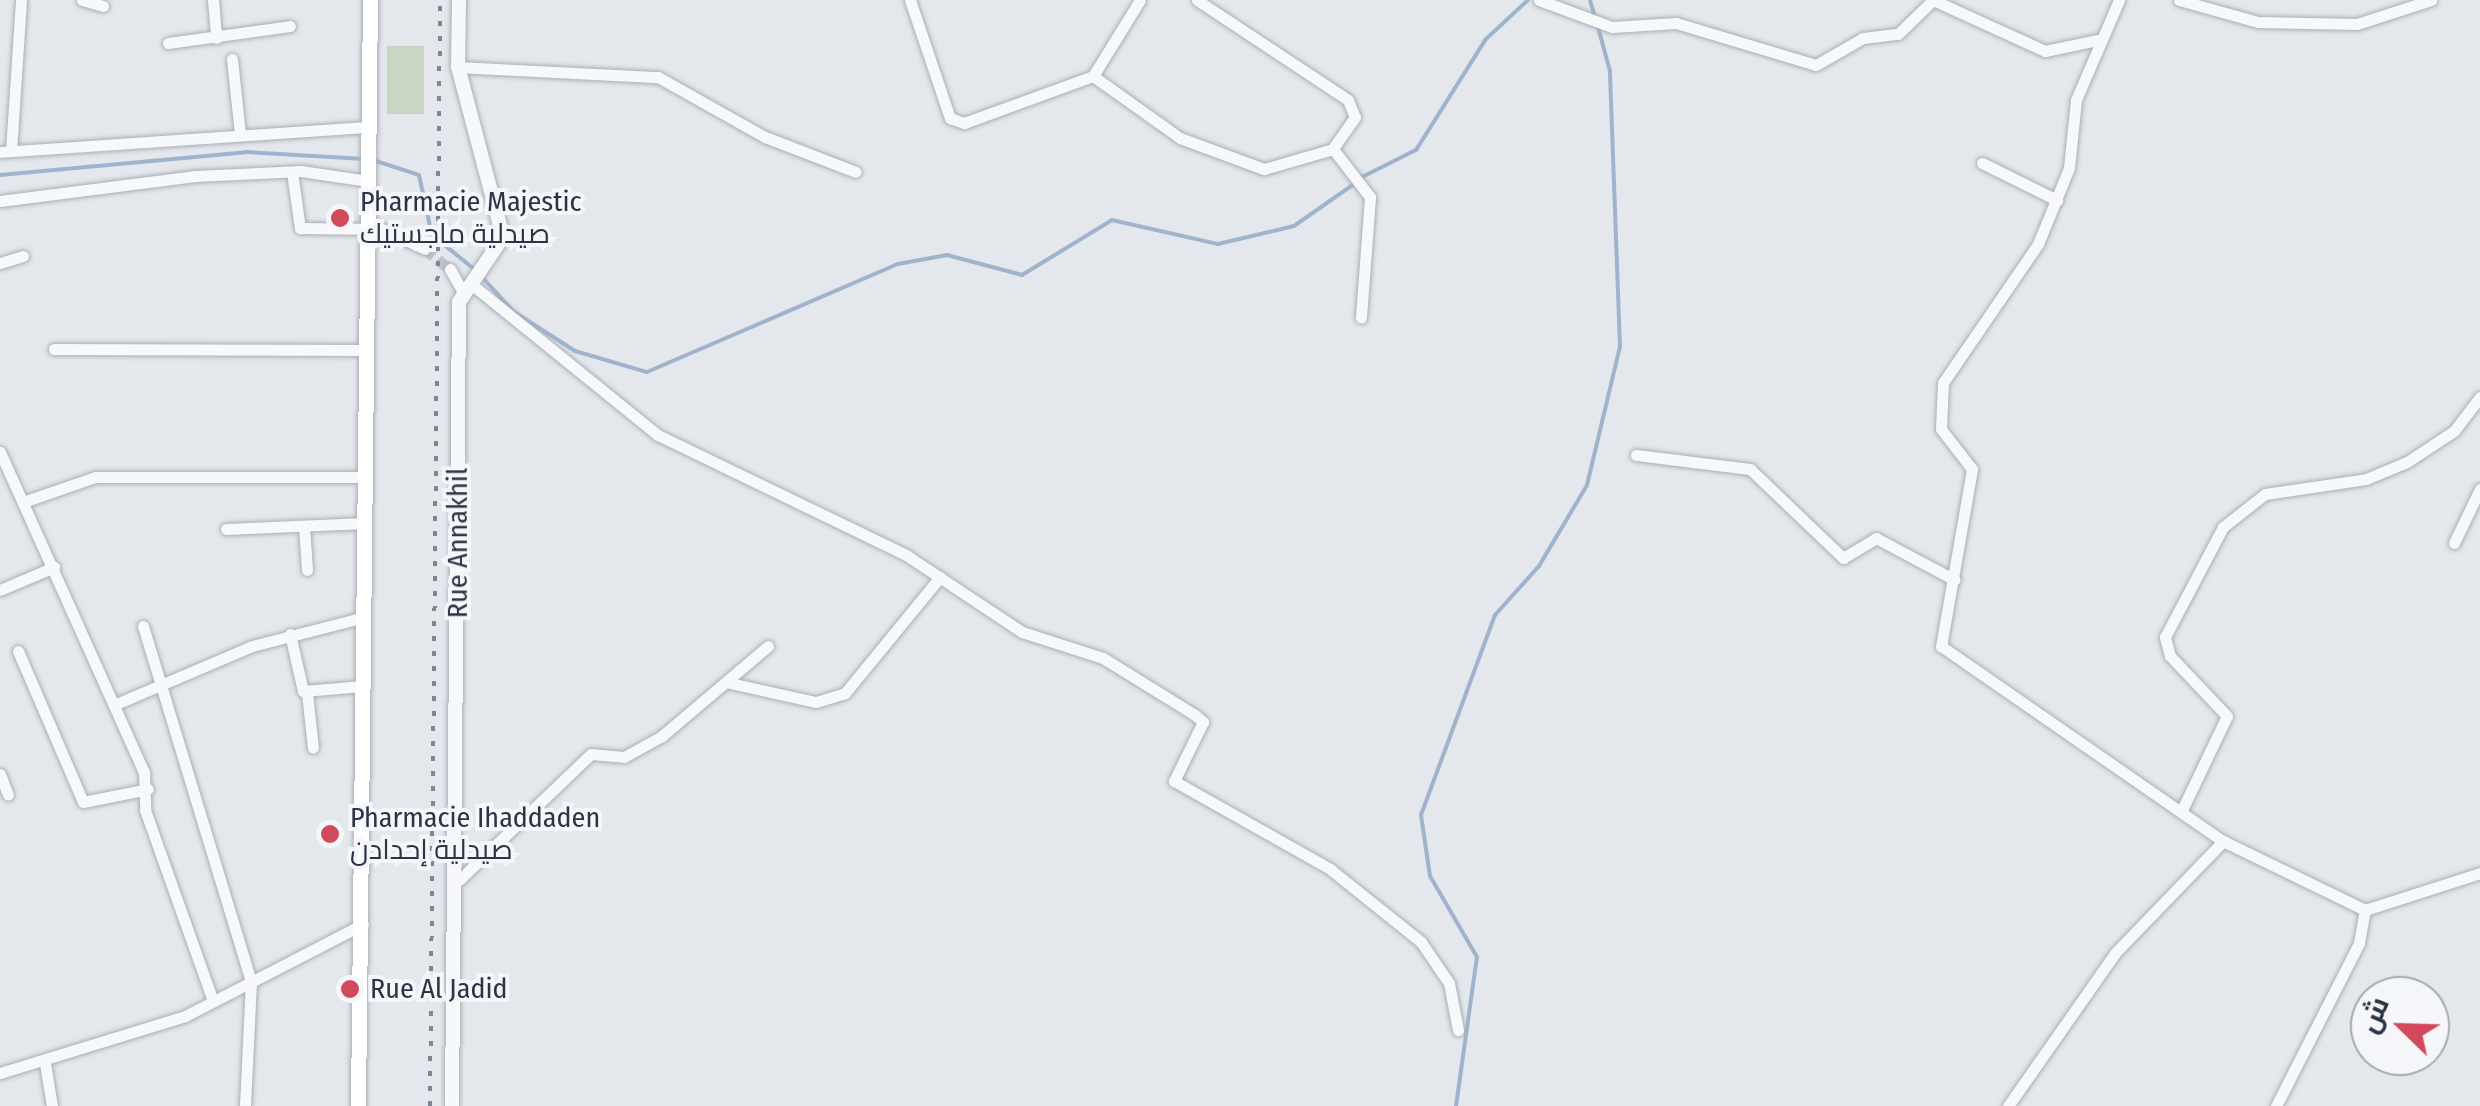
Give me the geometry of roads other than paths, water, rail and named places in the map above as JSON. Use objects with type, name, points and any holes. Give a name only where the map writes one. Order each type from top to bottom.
[{"type":"main road","points":[[358,1106],[363,924],[370,0]]},
{"type":"street","points":[[20,0],[6,152],[368,127]]},
{"type":"street","points":[[82,0],[104,6]]},
{"type":"street","points":[[214,0],[216,38]]},
{"type":"street","points":[[458,0],[458,68],[503,237],[469,283]]},
{"type":"street","points":[[910,0],[952,120],[1093,76],[1140,0]]},
{"type":"street","points":[[1093,76],[1180,138],[1264,168],[1333,149],[1355,117],[1348,100],[1198,0]]},
{"type":"street","points":[[1540,0],[1604,25],[1676,23],[1828,64],[1863,38],[1898,34],[1933,0],[2045,51],[2097,40]]},
{"type":"street","points":[[2119,0],[2097,40],[2057,200],[2019,276],[1954,360],[1937,402],[1941,429],[1972,462],[1942,647],[2223,841],[2365,910],[2480,873]]},
{"type":"street","points":[[2179,0],[2258,22],[2357,24],[2431,0]]},
{"type":"street","points":[[168,43],[290,26]]},
{"type":"street","points":[[232,58],[240,134]]},
{"type":"street","points":[[458,68],[658,77],[764,136],[856,172]]},
{"type":"street","points":[[1333,149],[1362,184],[1372,226],[1360,318]]},
{"type":"street","points":[[1982,163],[2057,200]]},
{"type":"street","points":[[292,172],[300,228],[367,228],[425,249]]},
{"type":"street","points":[[0,202],[292,172],[368,175]]},
{"type":"street","points":[[0,263],[22,256]]},
{"type":"street","points":[[450,268],[658,436],[940,577],[1022,632],[1103,658],[1196,715],[1203,722],[1174,780],[1330,869],[1421,942],[1450,983],[1458,1030]]},
{"type":"street","name":"Rue Annakhil","points":[[452,1106],[469,283]]},
{"type":"street","points":[[54,349],[367,350]]},
{"type":"street","points":[[2182,812],[2226,716],[2170,656],[2165,638],[2223,527],[2265,494],[2366,479],[2407,462],[2474,416],[2480,397]]},
{"type":"street","points":[[0,452],[116,704],[148,789],[146,810],[213,1001]]},
{"type":"street","points":[[1636,455],[1750,469],[1842,558],[1876,538],[1955,580]]},
{"type":"street","points":[[23,502],[95,477],[365,477]]},
{"type":"street","points":[[2454,542],[2480,490]]},
{"type":"street","points":[[226,530],[365,524]]},
{"type":"street","points":[[304,526],[307,570]]},
{"type":"street","points":[[0,590],[54,567]]},
{"type":"street","points":[[730,683],[816,702],[845,693],[940,577]]},
{"type":"street","points":[[116,704],[290,634],[364,617]]},
{"type":"street","points":[[143,626],[250,982],[245,1106]]},
{"type":"street","points":[[290,634],[307,693],[314,748]]},
{"type":"street","points":[[459,880],[591,754],[636,752],[730,683],[768,646]]},
{"type":"street","points":[[18,651],[82,802],[148,789]]},
{"type":"street","points":[[307,693],[364,686]]},
{"type":"street","points":[[0,774],[8,795]]},
{"type":"street","points":[[2008,1106],[2123,943],[2223,841]]},
{"type":"street","points":[[2276,1106],[2359,944],[2365,910]]},
{"type":"street","points":[[0,1073],[46,1064],[213,1001],[363,924]]},
{"type":"street","points":[[46,1064],[52,1106]]},
{"type":"waterway","points":[[1360,178],[1416,150],[1486,39],[1528,0]]},
{"type":"waterway","points":[[1590,0],[1595,18]]},
{"type":"waterway","points":[[1456,1106],[1477,957],[1430,876],[1421,815],[1495,615],[1539,566],[1587,485],[1620,347],[1610,71],[1598,27]]},
{"type":"waterway","points":[[0,175],[246,152],[364,159]]},
{"type":"waterway","points":[[373,160],[419,175],[432,235],[474,269]]},
{"type":"waterway","points":[[481,276],[514,312],[575,351],[647,372],[898,264],[947,255],[1022,275],[1112,220],[1218,244],[1294,226],[1354,184]]},
{"type":"tunnel","points":[[425,249],[450,269]]},
{"type":"railway","points":[[430,1106],[440,0]]},
{"type":"place","name":"Pharmacie Majestic صيدلية ماجستيك","points":[[340,218]]},
{"type":"place","name":"Pharmacie Ihaddaden صيدلية إحدادن","points":[[330,834]]},
{"type":"place","name":"Rue Al Jadid","points":[[350,989]]}]
